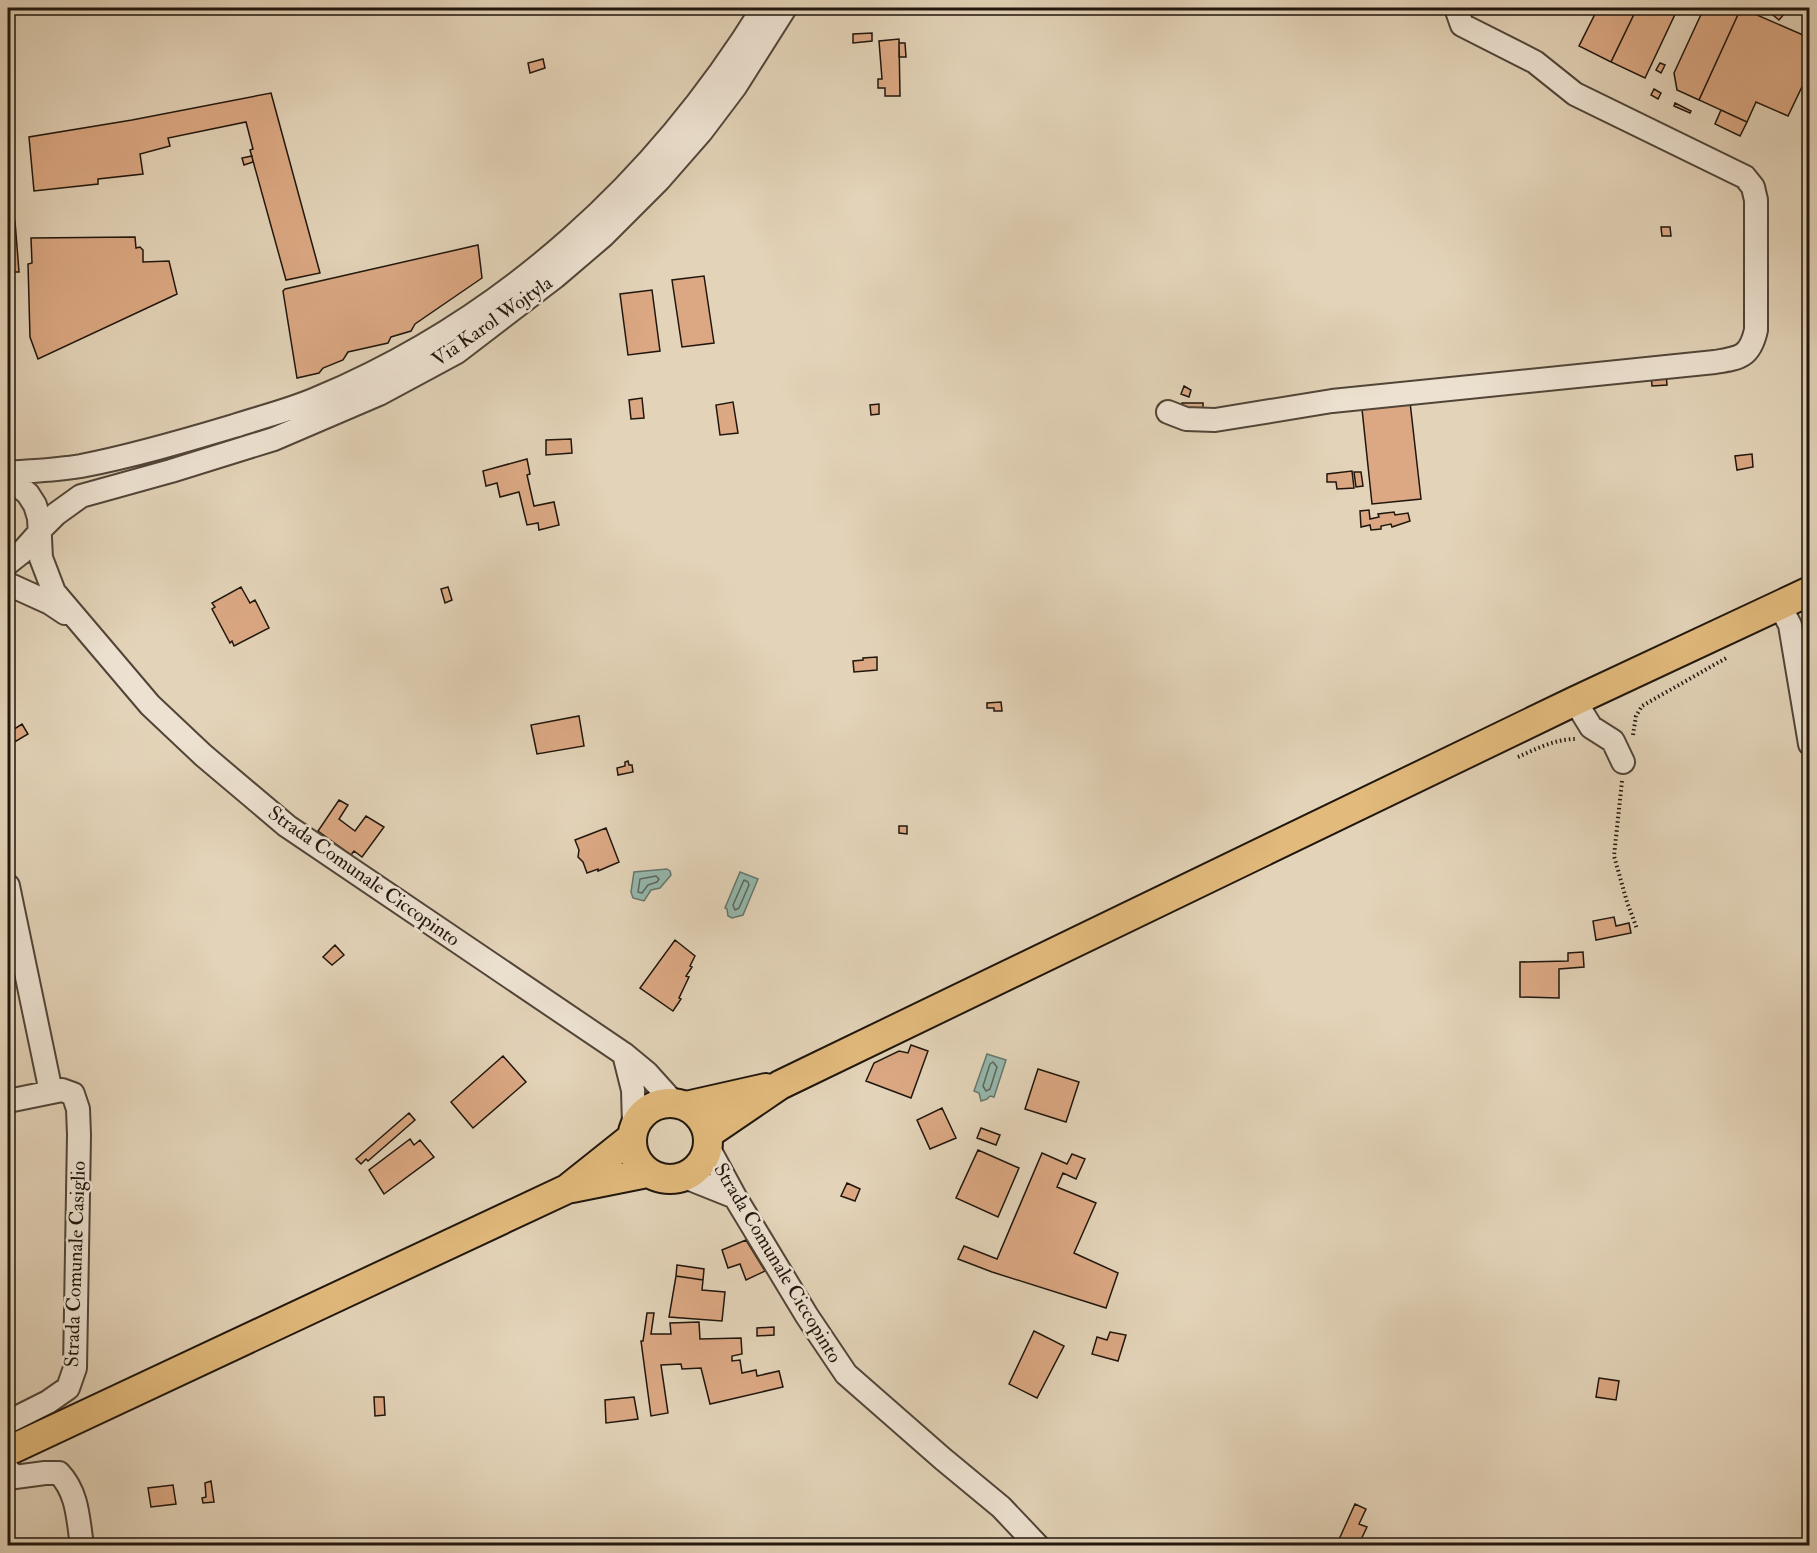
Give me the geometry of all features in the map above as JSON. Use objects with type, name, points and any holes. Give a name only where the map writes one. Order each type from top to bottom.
[{"type":"main road","points":[[708,1141],[780,1085],[1575,701],[1809,591]]},
{"type":"main road","points":[[567,1189],[633,1132],[641,1116],[650,1108],[662,1104],[680,1105],[780,1085]]},
{"type":"main road","points":[[633,1132],[632,1151],[638,1163],[647,1173],[659,1179],[672,1180],[685,1177],[696,1170],[704,1160],[708,1141],[704,1123],[696,1113],[680,1105]]},
{"type":"main road","points":[[8,1451],[567,1189],[647,1173]]},
{"type":"street","name":"Via Karol Wojtyla","points":[[8,473],[82,465],[194,438],[316,399],[405,357],[445,334],[500,297],[552,257],[603,210],[692,111],[737,50],[764,8]]},
{"type":"street","name":"Via Karol Wojtyla","points":[[8,563],[22,552],[56,514],[81,496],[274,439],[379,394],[456,352],[555,277],[603,236],[659,180],[701,132],[735,87],[785,8]]},
{"type":"street","points":[[1168,412],[1186,419],[1215,420],[1332,401],[1715,362],[1738,358],[1747,352],[1754,342],[1756,330],[1756,200],[1753,188],[1745,177],[1575,94],[1535,62],[1459,16]]},
{"type":"street","name":"Strada Comunale Ciccopinto","points":[[8,481],[28,494],[35,505],[39,518],[41,558],[54,592],[150,705],[203,755],[287,826],[624,1054],[680,1105]]},
{"type":"street","name":"Strada Comunale Ciccopinto","points":[[8,584],[50,603],[78,621]]},
{"type":"street","points":[[1780,606],[1790,625],[1809,744]]},
{"type":"street","points":[[1575,701],[1591,727],[1613,741],[1623,762]]},
{"type":"street","points":[[8,886],[51,1092],[8,1101]]},
{"type":"street","points":[[624,1054],[633,1090],[633,1132]]},
{"type":"street","name":"Strada Comunale Casiglio","points":[[8,1422],[48,1402],[68,1388],[75,1368],[78,1109],[73,1094],[62,1089],[51,1092]]},
{"type":"street","name":"Strada Comunale Ciccopinto","points":[[708,1141],[735,1197],[807,1316],[846,1374],[1001,1507],[1038,1545]]},
{"type":"street","points":[[685,1177],[735,1197]]},
{"type":"street","points":[[8,1470],[15,1477],[59,1473],[69,1483],[75,1499],[82,1545]]},
{"type":"path","points":[[1637,929],[1614,856],[1623,762],[1631,756],[1636,716],[1642,706],[1737,652]]},
{"type":"path","points":[[1510,760],[1566,739],[1584,739]]},
{"type":"water","points":[[667,869],[671,875],[660,888],[651,890],[644,901],[633,898],[631,892],[634,872]]},
{"type":"water","points":[[740,872],[758,879],[743,915],[732,918],[728,916],[725,908]]},
{"type":"water","points":[[987,1054],[1006,1060],[994,1097],[990,1096],[981,1101],[979,1093],[974,1091]]},
{"type":"building","points":[[1598,8],[1637,8],[1611,62],[1579,46]]},
{"type":"building","points":[[1637,8],[1678,8],[1645,78],[1611,62]]},
{"type":"building","points":[[1704,8],[1741,8],[1699,100],[1677,90],[1674,73]]},
{"type":"building","points":[[1741,8],[1810,38],[1810,70],[1788,116],[1756,102],[1747,122],[1699,100]]},
{"type":"building","points":[[1771,8],[1789,8],[1779,20],[1768,11]]},
{"type":"building","points":[[872,33],[872,41],[853,43],[853,34]]},
{"type":"building","points":[[899,39],[900,96],[885,96],[885,88],[878,88],[878,79],[882,79],[879,41]]},
{"type":"building","points":[[899,43],[905,43],[906,57],[899,57]]},
{"type":"building","points":[[543,59],[545,68],[530,73],[528,63]]},
{"type":"building","points":[[1660,63],[1665,65],[1661,73],[1656,70]]},
{"type":"building","points":[[1654,89],[1661,93],[1658,99],[1651,95]]},
{"type":"building","points":[[271,93],[320,273],[286,280],[250,150],[253,149],[246,122],[168,138],[170,146],[140,154],[143,174],[98,179],[98,184],[34,191],[29,137]]},
{"type":"building","points":[[1675,103],[1691,111],[1690,113],[1674,106]]},
{"type":"building","points":[[1721,110],[1747,122],[1740,136],[1715,124]]},
{"type":"building","points":[[252,156],[253,162],[244,165],[242,158]]},
{"type":"building","points":[[8,221],[15,221],[19,272],[8,272]]},
{"type":"building","points":[[1661,227],[1670,227],[1671,236],[1662,236]]},
{"type":"building","points":[[135,237],[136,248],[140,247],[143,250],[143,262],[169,261],[177,294],[38,359],[30,337],[28,264],[32,263],[31,238]]},
{"type":"building","points":[[478,245],[482,278],[415,324],[411,331],[391,337],[388,343],[348,352],[343,360],[323,368],[319,373],[297,378],[283,291],[285,289]]},
{"type":"building","points":[[704,276],[714,343],[682,347],[672,280]]},
{"type":"building","points":[[652,290],[660,351],[628,355],[620,294]]},
{"type":"building","points":[[1666,373],[1667,385],[1652,386],[1651,375]]},
{"type":"building","points":[[1184,386],[1191,390],[1189,397],[1181,394]]},
{"type":"building","points":[[642,398],[644,418],[631,419],[629,400]]},
{"type":"building","points":[[733,402],[738,433],[720,435],[716,405]]},
{"type":"building","points":[[1410,402],[1421,499],[1372,504],[1362,409]]},
{"type":"building","points":[[1182,403],[1203,403],[1203,412],[1182,409]]},
{"type":"building","points":[[879,404],[879,414],[871,415],[870,405]]},
{"type":"building","points":[[571,439],[572,453],[546,455],[546,440]]},
{"type":"building","points":[[1752,454],[1753,467],[1737,470],[1735,456]]},
{"type":"building","points":[[527,459],[530,474],[527,475],[534,506],[554,502],[559,525],[539,530],[538,523],[527,525],[519,492],[500,497],[497,483],[486,486],[483,471]]},
{"type":"building","points":[[1352,471],[1354,488],[1337,489],[1336,482],[1327,482],[1327,474]]},
{"type":"building","points":[[1354,472],[1361,472],[1363,486],[1356,487]]},
{"type":"building","points":[[1369,510],[1370,519],[1379,517],[1378,514],[1394,512],[1395,515],[1408,513],[1410,521],[1371,530],[1370,525],[1361,527],[1360,511]]},
{"type":"building","points":[[241,587],[250,603],[255,600],[269,628],[234,646],[232,641],[230,643],[212,609],[215,607],[212,603]]},
{"type":"building","points":[[448,587],[452,600],[445,603],[441,589]]},
{"type":"building","points":[[877,657],[877,670],[854,672],[853,661]]},
{"type":"building","points":[[1001,702],[1002,711],[987,708],[987,703]]},
{"type":"building","points":[[579,716],[584,746],[537,754],[531,725]]},
{"type":"building","points":[[22,724],[28,734],[8,746],[8,733]]},
{"type":"building","points":[[628,761],[629,765],[632,765],[633,772],[618,775],[617,768],[625,766],[625,762]]},
{"type":"building","points":[[339,800],[348,805],[339,819],[355,831],[366,816],[384,827],[362,857],[354,851],[351,855],[318,831]]},
{"type":"building","points":[[899,826],[907,826],[907,834],[899,833]]},
{"type":"building","points":[[606,828],[619,862],[587,873],[583,862],[578,857],[579,850],[575,840]]},
{"type":"building","points":[[1614,917],[1616,926],[1629,923],[1631,933],[1596,940],[1593,921]]},
{"type":"building","points":[[675,940],[695,956],[686,976],[689,977],[679,998],[681,999],[673,1011],[640,988]]},
{"type":"building","points":[[335,945],[344,955],[332,965],[323,957]]},
{"type":"building","points":[[1583,952],[1584,967],[1559,969],[1559,998],[1520,997],[1520,962],[1568,961],[1568,953]]},
{"type":"building","points":[[911,1045],[928,1051],[911,1098],[866,1081],[874,1063],[899,1051],[908,1053]]},
{"type":"building","points":[[503,1056],[526,1082],[473,1128],[451,1102]]},
{"type":"building","points":[[1038,1069],[1079,1082],[1066,1122],[1025,1109]]},
{"type":"building","points":[[942,1108],[956,1138],[930,1149],[917,1120]]},
{"type":"building","points":[[409,1113],[415,1120],[368,1161],[366,1159],[361,1164],[356,1159]]},
{"type":"building","points":[[981,1128],[1000,1135],[996,1145],[977,1138]]},
{"type":"building","points":[[410,1139],[414,1145],[420,1140],[434,1157],[384,1194],[369,1170]]},
{"type":"building","points":[[978,1150],[1019,1168],[998,1217],[956,1198]]},
{"type":"building","points":[[1042,1153],[1067,1164],[1072,1154],[1085,1159],[1076,1179],[1063,1173],[1057,1187],[1096,1203],[1074,1253],[1118,1273],[1106,1308],[958,1259],[964,1246],[997,1259]]},
{"type":"building","points":[[847,1183],[860,1189],[855,1201],[841,1196]]},
{"type":"building","points":[[746,1240],[765,1271],[746,1280],[740,1264],[728,1268],[722,1250]]},
{"type":"building","points":[[677,1265],[704,1269],[703,1280],[676,1276]]},
{"type":"building","points":[[676,1276],[703,1280],[702,1290],[725,1292],[722,1321],[669,1317]]},
{"type":"building","points":[[647,1313],[654,1313],[651,1334],[671,1334],[670,1323],[699,1322],[700,1339],[741,1338],[742,1354],[732,1356],[732,1361],[740,1360],[742,1373],[756,1370],[757,1376],[779,1371],[783,1387],[710,1404],[701,1368],[682,1369],[681,1364],[661,1365],[668,1413],[651,1416],[641,1341],[643,1341]]},
{"type":"building","points":[[774,1327],[774,1335],[757,1336],[757,1328]]},
{"type":"building","points":[[1034,1331],[1064,1346],[1037,1398],[1009,1384]]},
{"type":"building","points":[[1110,1332],[1126,1335],[1118,1361],[1092,1354],[1097,1337],[1107,1340]]},
{"type":"building","points":[[1599,1378],[1619,1381],[1616,1400],[1596,1397]]},
{"type":"building","points":[[374,1397],[384,1397],[385,1415],[375,1416]]},
{"type":"building","points":[[634,1397],[638,1419],[606,1423],[605,1400]]},
{"type":"building","points":[[211,1481],[214,1502],[203,1503],[202,1498],[206,1497],[205,1483]]},
{"type":"building","points":[[173,1485],[176,1504],[151,1507],[148,1488]]},
{"type":"building","points":[[1355,1504],[1366,1509],[1359,1524],[1367,1527],[1358,1546],[1336,1546]]}]
